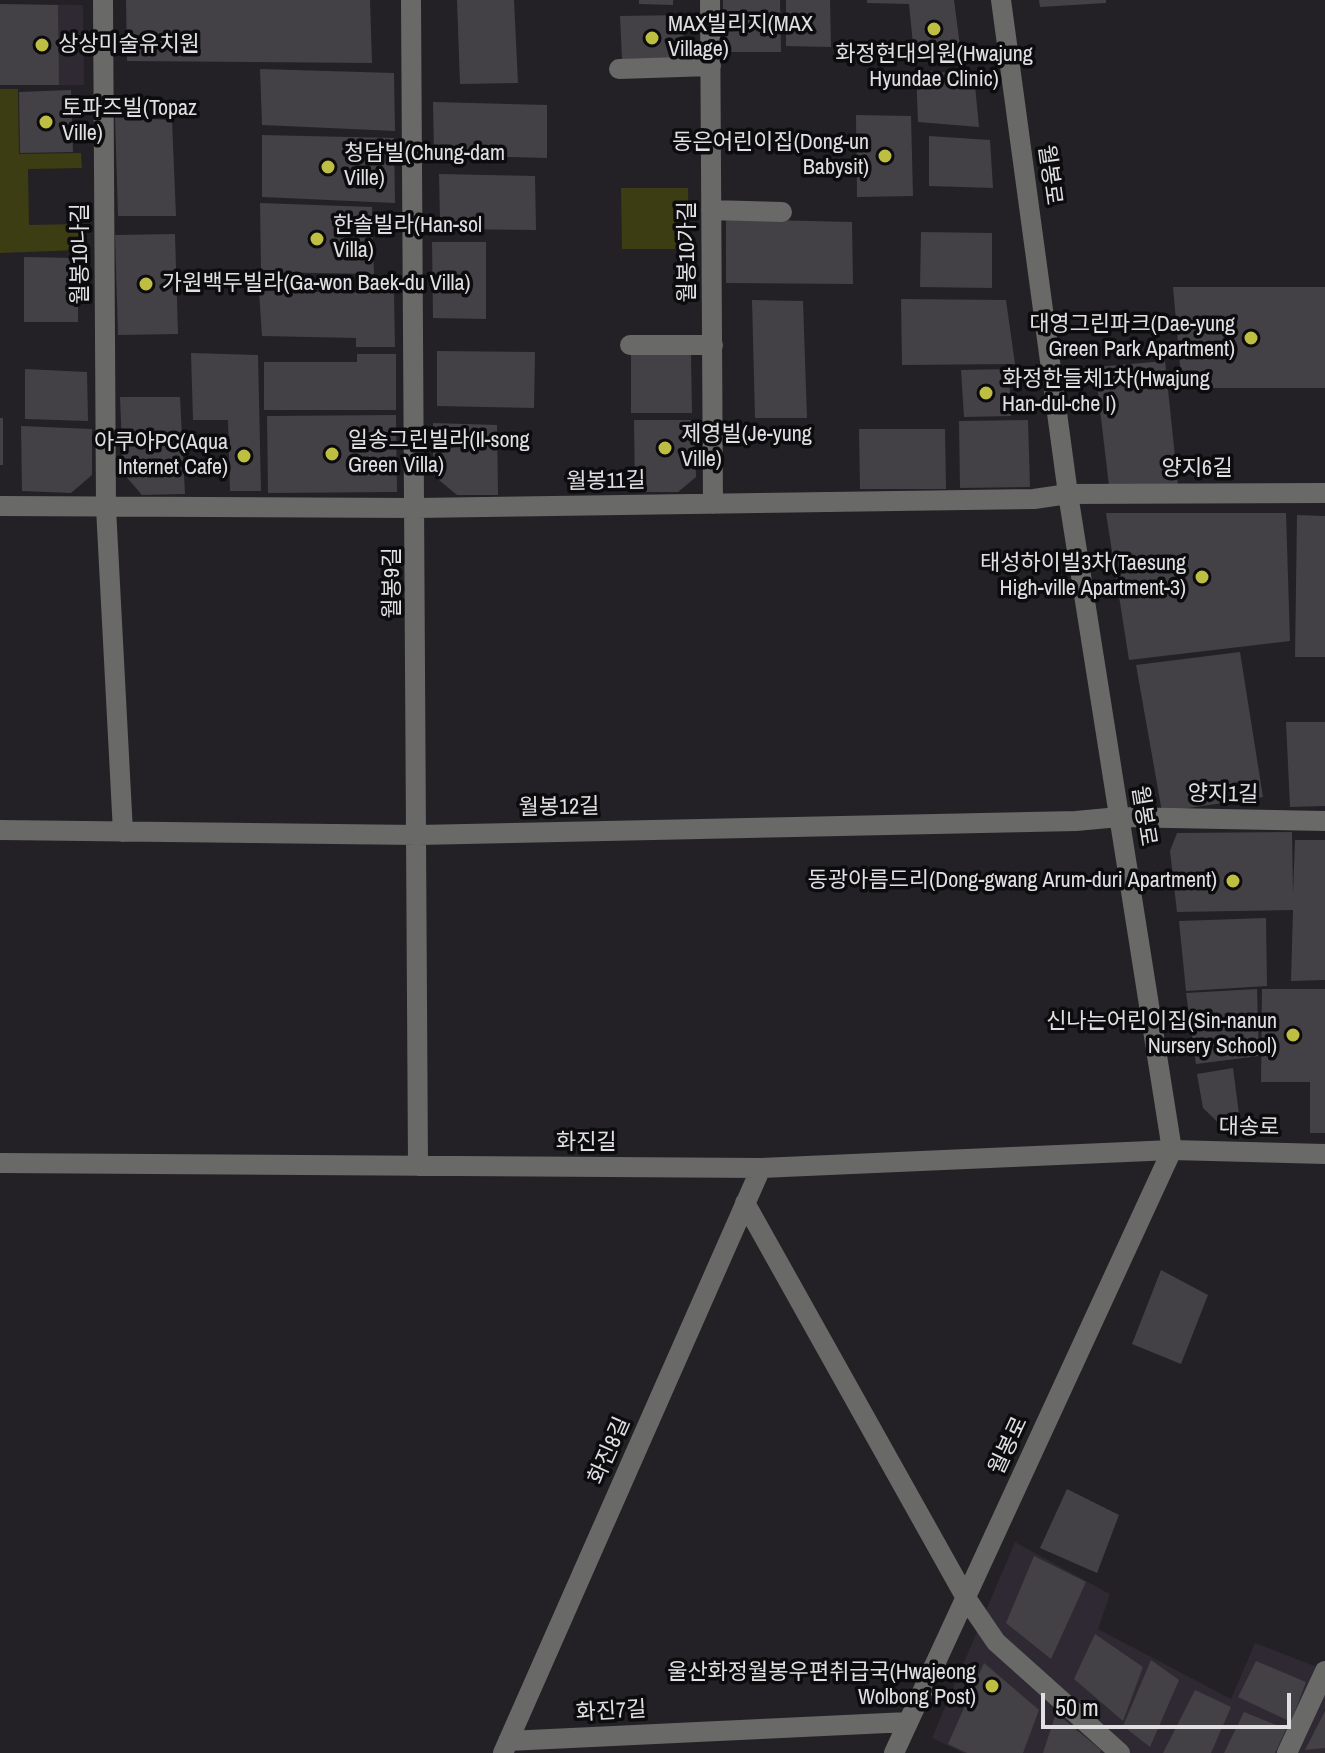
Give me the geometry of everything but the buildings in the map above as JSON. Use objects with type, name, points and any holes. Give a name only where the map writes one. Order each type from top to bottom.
[{"type":"street","name":"월봉10나길","points":[[103,0],[106,508],[123,832]]},
{"type":"street","name":"월봉9길","points":[[411,0],[418,1166]]},
{"type":"street","name":"월봉10가길","points":[[710,0],[713,504]]},
{"type":"street","name":"월봉로","points":[[894,1753],[1172,1150],[1068,494],[1001,0]]},
{"type":"street","points":[[619,69],[711,66]]},
{"type":"street","points":[[711,210],[782,212]]},
{"type":"street","points":[[630,345],[713,345]]},
{"type":"street","name":"양지6길","points":[[1068,494],[1325,493]]},
{"type":"street","name":"월봉11길","points":[[0,506],[416,508],[1034,499],[1068,494]]},
{"type":"street","name":"양지1길","points":[[1119,817],[1325,821]]},
{"type":"street","name":"월봉12길","points":[[0,830],[418,835],[1076,821],[1119,817]]},
{"type":"street","name":"대송로","points":[[1172,1150],[1325,1154]]},
{"type":"street","name":"화진길","points":[[0,1163],[761,1168],[1172,1150]]},
{"type":"street","name":"화진8길","points":[[505,1747],[761,1168]]},
{"type":"street","points":[[745,1203],[966,1598],[996,1642],[1120,1753]]},
{"type":"street","points":[[1287,1753],[1324,1673]]},
{"type":"street","name":"화진7길","points":[[505,1747],[908,1722]]},
{"type":"shaded area","name":"상상미술유치원","points":[[0,4],[83,5],[84,85],[0,85]]},
{"type":"shaded area","points":[[0,89],[18,89],[19,154],[81,153],[82,168],[28,169],[29,225],[79,224],[79,250],[0,253]]},
{"type":"shaded area","points":[[621,188],[688,188],[689,249],[622,249]]},
{"type":"shaded area","points":[[1015,1542],[1110,1594],[1098,1629],[1231,1699],[1255,1643],[1325,1670],[1325,1753],[963,1753],[932,1738]]},
{"type":"place","name":"화정현대의원(Hwajung Hyundae Clinic)","points":[[934,29]]},
{"type":"place","name":"MAX빌리지(MAX Village)","points":[[652,38]]},
{"type":"place","name":"상상미술유치원","points":[[42,45]]},
{"type":"place","name":"토파즈빌(Topaz Ville)","points":[[46,122]]},
{"type":"place","name":"동은어린이집(Dong-un Babysit)","points":[[885,156]]},
{"type":"place","name":"청담빌(Chung-dam Ville)","points":[[328,167]]},
{"type":"place","name":"한솔빌라(Han-sol Villa)","points":[[317,239]]},
{"type":"place","name":"가원백두빌라(Ga-won Baek-du Villa)","points":[[146,284]]},
{"type":"place","name":"대영그린파크(Dae-yung Green Park Apartment)","points":[[1251,338]]},
{"type":"place","name":"화정한들체1차(Hwajung Han-dul-che I)","points":[[986,393]]},
{"type":"place","name":"제영빌(Je-yung Ville)","points":[[665,448]]},
{"type":"place","name":"일송그린빌라(Il-song Green Villa)","points":[[332,454]]},
{"type":"place","name":"아쿠아PC(Aqua Internet Cafe)","points":[[244,456]]},
{"type":"place","name":"태성하이빌3차(Taesung High-ville Apartment-3)","points":[[1202,577]]},
{"type":"place","name":"동광아름드리(Dong-gwang Arum-duri Apartment)","points":[[1233,881]]},
{"type":"place","name":"신나는어린이집(Sin-nanun Nursery School)","points":[[1293,1035]]},
{"type":"place","name":"울산화정월봉우편취급국(Hwajeong Wolbong Post)","points":[[992,1686]]}]
